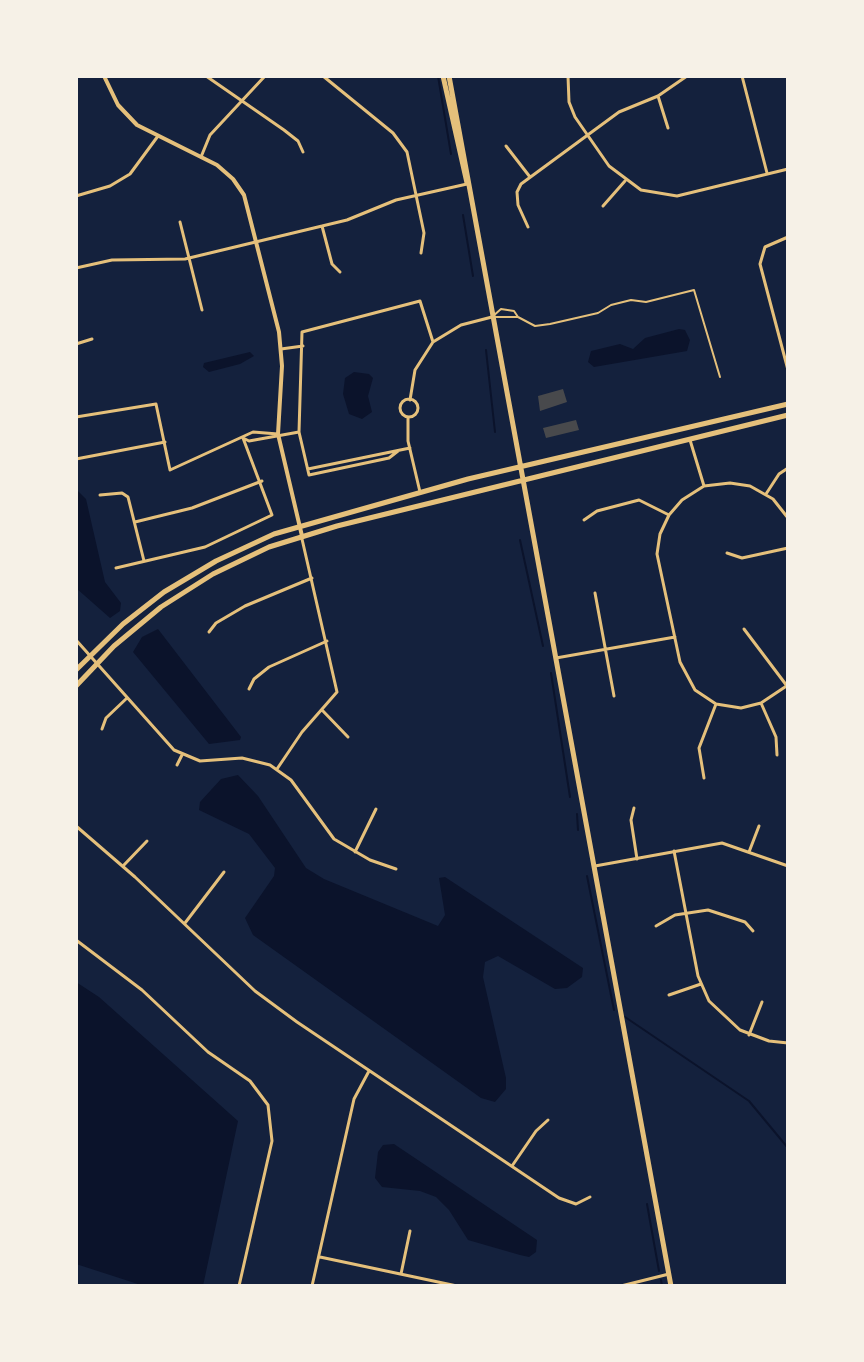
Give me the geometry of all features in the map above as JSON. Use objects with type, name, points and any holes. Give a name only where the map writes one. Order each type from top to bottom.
[{"type":"main road","points":[[446,76],[671,1286]]},
{"type":"main road","points":[[76,670],[147,605],[198,570],[253,543],[299,526],[520,467],[788,404]]},
{"type":"main road","points":[[76,686],[145,620],[196,584],[250,555],[302,536],[788,415]]},
{"type":"street","points":[[104,76],[128,118],[226,172],[239,186],[257,242],[281,349],[278,434],[338,687],[336,697],[302,732],[277,769]]},
{"type":"street","points":[[206,76],[298,141],[303,152]]},
{"type":"street","points":[[201,157],[210,135],[265,76]]},
{"type":"street","points":[[323,76],[398,138],[410,160],[417,194],[424,239],[421,253]]},
{"type":"street","points":[[568,76],[571,110],[587,135],[625,181],[648,193],[668,196],[788,169]]},
{"type":"street","points":[[528,227],[521,217],[516,195],[518,187],[619,112],[658,96],[687,76]]},
{"type":"street","points":[[742,76],[768,174]]},
{"type":"street","points":[[658,96],[668,128]]},
{"type":"street","points":[[76,196],[110,186],[130,174],[158,136]]},
{"type":"street","points":[[506,146],[530,177]]},
{"type":"street","points":[[603,206],[625,181]]},
{"type":"street","points":[[76,268],[125,259],[189,258],[322,226],[417,194],[467,184]]},
{"type":"street","points":[[180,222],[202,310]]},
{"type":"street","points":[[322,226],[332,264],[340,272]]},
{"type":"street","points":[[788,237],[765,247],[760,264],[788,370]]},
{"type":"street","points":[[398,451],[389,458],[309,475],[299,432],[301,334],[305,328],[420,301],[433,342]]},
{"type":"street","points":[[408,417],[402,414],[400,406],[410,400],[415,370],[433,342],[461,325],[492,317]]},
{"type":"street","points":[[76,344],[92,339]]},
{"type":"street","points":[[281,349],[303,346]]},
{"type":"street","points":[[408,417],[417,411],[416,403],[410,400]]},
{"type":"street","points":[[76,417],[153,403],[158,406],[170,470],[253,432],[278,434]]},
{"type":"street","points":[[408,417],[410,448],[420,493]]},
{"type":"street","points":[[243,438],[249,441],[299,432]]},
{"type":"street","points":[[116,568],[205,547],[272,515],[262,481],[243,438]]},
{"type":"street","points":[[690,439],[704,486]]},
{"type":"street","points":[[76,459],[165,442]]},
{"type":"street","points":[[308,469],[387,450],[410,448]]},
{"type":"street","points":[[766,494],[779,474],[788,468]]},
{"type":"street","points":[[135,522],[192,508],[262,481]]},
{"type":"street","points":[[744,629],[788,685],[761,703],[733,709],[701,696],[686,678],[657,554],[660,534],[669,515],[682,500],[704,486],[740,484],[766,494],[788,518]]},
{"type":"street","points":[[100,495],[125,495],[144,561]]},
{"type":"street","points":[[584,520],[597,511],[639,500],[669,515]]},
{"type":"street","points":[[727,553],[742,558],[788,548]]},
{"type":"street","points":[[209,632],[219,621],[245,606],[312,578]]},
{"type":"street","points":[[595,593],[614,696]]},
{"type":"street","points":[[556,658],[675,637]]},
{"type":"street","points":[[76,640],[182,755],[209,762],[252,760],[277,769],[299,790],[327,831],[355,852],[396,869]]},
{"type":"street","points":[[249,689],[254,679],[269,667],[327,641]]},
{"type":"street","points":[[102,729],[106,718],[127,698]]},
{"type":"street","points":[[761,703],[776,737],[777,755]]},
{"type":"street","points":[[704,778],[699,748],[716,704]]},
{"type":"street","points":[[322,710],[348,737]]},
{"type":"street","points":[[177,765],[182,755]]},
{"type":"street","points":[[634,808],[631,820],[637,859]]},
{"type":"street","points":[[355,852],[376,809]]},
{"type":"street","points":[[76,826],[123,866],[257,993],[568,1203],[581,1202],[590,1197]]},
{"type":"street","points":[[749,852],[759,826]]},
{"type":"street","points":[[123,866],[147,841]]},
{"type":"street","points":[[595,866],[722,843],[788,866]]},
{"type":"street","points":[[674,851],[701,984],[721,1016],[749,1035],[788,1043]]},
{"type":"street","points":[[184,924],[224,872]]},
{"type":"street","points":[[656,926],[668,917],[719,911],[745,922],[753,931]]},
{"type":"street","points":[[76,940],[126,977],[208,1052],[256,1086],[268,1105],[272,1141],[239,1286]]},
{"type":"street","points":[[669,995],[701,984]]},
{"type":"street","points":[[749,1035],[762,1002]]},
{"type":"street","points":[[312,1286],[354,1099],[369,1071]]},
{"type":"street","points":[[512,1166],[536,1131],[548,1120]]},
{"type":"street","points":[[401,1274],[410,1231]]},
{"type":"street","points":[[318,1257],[457,1286]]},
{"type":"street","points":[[621,1286],[669,1274]]},
{"type":"lane","points":[[492,317],[518,317],[535,326],[550,324],[598,313],[611,305],[631,300],[646,302],[694,290],[720,377]]},
{"type":"lane","points":[[492,317],[501,309],[514,311],[518,317]]},
{"type":"water","points":[[685,330],[690,340],[687,351],[594,367],[588,362],[591,351],[620,344],[633,349],[645,338]]},
{"type":"water","points":[[250,352],[254,356],[240,364],[209,372],[203,367],[204,363]]},
{"type":"water","points":[[354,372],[369,374],[373,378],[368,396],[372,412],[362,419],[349,414],[343,394],[345,378]]},
{"type":"water","points":[[76,489],[86,499],[105,582],[121,603],[120,611],[110,618],[76,588]]},
{"type":"water","points":[[158,629],[241,737],[240,740],[209,744],[133,652],[142,637]]},
{"type":"water","points":[[238,775],[258,796],[306,868],[324,879],[438,926],[445,915],[439,878],[445,877],[583,968],[582,977],[567,988],[555,989],[498,956],[485,962],[483,977],[506,1078],[506,1089],[495,1102],[481,1098],[253,935],[245,918],[274,876],[275,868],[249,834],[199,810],[200,802],[221,779]]},
{"type":"water","points":[[76,982],[99,997],[238,1121],[203,1286],[144,1286],[76,1264]]},
{"type":"water","points":[[394,1144],[537,1240],[536,1252],[529,1257],[468,1240],[449,1210],[436,1197],[420,1191],[382,1187],[375,1178],[378,1152],[383,1145]]},
{"type":"building","points":[[563,389],[567,402],[540,411],[538,396]]},
{"type":"building","points":[[576,420],[579,430],[546,438],[543,428]]},
{"type":"waterway","points":[[438,76],[451,154]]},
{"type":"waterway","points":[[463,215],[473,276]]},
{"type":"waterway","points":[[486,350],[495,432]]},
{"type":"waterway","points":[[520,540],[543,646]]},
{"type":"waterway","points":[[551,673],[570,797]]},
{"type":"waterway","points":[[577,814],[578,830]]},
{"type":"waterway","points":[[587,876],[614,1010]]},
{"type":"waterway","points":[[625,1017],[749,1101],[788,1148]]},
{"type":"waterway","points":[[647,1204],[659,1271]]},
{"type":"waterway","points":[[661,1280],[662,1286]]}]
